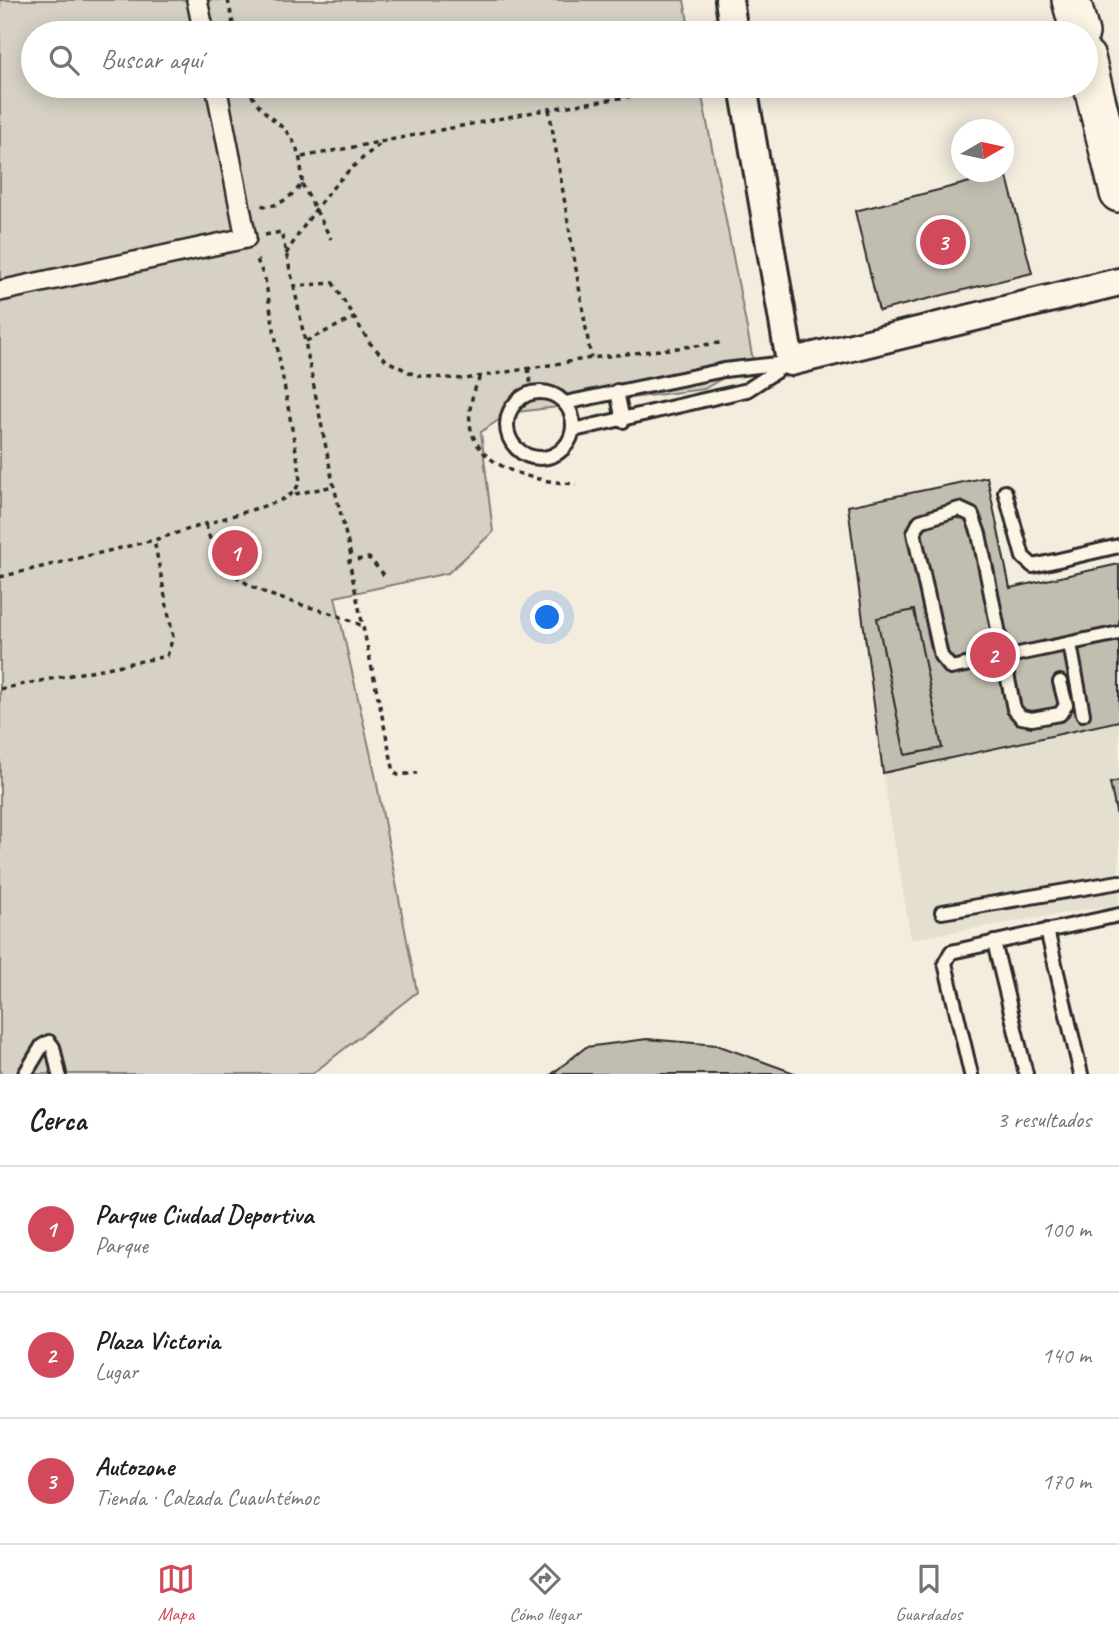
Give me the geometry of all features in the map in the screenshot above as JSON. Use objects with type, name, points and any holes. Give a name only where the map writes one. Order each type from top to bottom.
[{"type":"main road","points":[[1071,0],[1077,21]]},
{"type":"main road","points":[[1096,98],[1119,192]]},
{"type":"street","points":[[197,0],[201,21]]},
{"type":"street","points":[[729,0],[732,21]]},
{"type":"street","points":[[0,291],[246,238],[218,98]]},
{"type":"street","points":[[745,98],[790,362],[1119,282]]},
{"type":"lane","points":[[565,403],[741,367],[790,362]]},
{"type":"lane","points":[[574,430],[623,421],[747,390],[790,362]]},
{"type":"lane","points":[[617,391],[623,421]]},
{"type":"lane","points":[[532,392],[550,393],[565,403],[572,414],[574,430],[562,451],[550,458],[532,458],[516,449],[507,434],[507,416],[517,401],[532,392]]},
{"type":"lane","points":[[1005,492],[1023,557],[1033,566],[1119,546]]},
{"type":"lane","points":[[1060,682],[1066,705],[1060,714],[1032,719],[1021,717],[1014,709],[1006,657],[979,534],[972,515],[960,509],[920,521],[914,533],[941,656],[951,668],[1006,657],[1119,633]]},
{"type":"lane","points":[[1070,643],[1083,713]]},
{"type":"lane","points":[[942,912],[1119,883]]},
{"type":"lane","points":[[971,1074],[946,963],[951,952],[1119,915]]},
{"type":"lane","points":[[1046,930],[1082,1074]]},
{"type":"lane","points":[[994,942],[1026,1074]]},
{"type":"lane","points":[[25,1074],[42,1046],[48,1042],[53,1047],[59,1074]]},
{"type":"path","points":[[228,0],[232,21]]},
{"type":"path","points":[[253,98],[286,128],[302,157],[302,184],[331,239]]},
{"type":"path","points":[[302,157],[549,109],[621,98]]},
{"type":"path","points":[[549,109],[590,358]]},
{"type":"path","points":[[286,254],[314,209],[352,165],[384,140]]},
{"type":"path","points":[[238,199],[266,207],[288,200],[302,184]]},
{"type":"path","points":[[293,495],[300,484],[299,473],[267,292],[257,258],[246,238],[281,232],[352,560]]},
{"type":"path","points":[[294,286],[333,283],[369,342],[387,360],[417,376],[465,379],[590,358],[720,343]]},
{"type":"path","points":[[306,341],[354,318]]},
{"type":"path","points":[[528,368],[532,392]]},
{"type":"path","points":[[480,377],[469,415],[471,431],[478,448],[495,464],[520,474],[544,482],[576,484]]},
{"type":"path","points":[[0,577],[154,540],[293,495],[334,485]]},
{"type":"path","points":[[206,524],[215,554],[229,570],[256,589],[291,603],[331,612],[362,627]]},
{"type":"path","points":[[0,689],[167,656],[173,637],[154,540]]},
{"type":"path","points":[[384,575],[369,558],[352,560],[348,564],[394,772],[398,775],[417,772]]},
{"type":"shaded area","points":[[0,0],[684,0],[688,21],[21,21],[21,98],[702,98],[753,360],[704,389],[509,413],[481,432],[493,532],[448,573],[335,597],[374,769],[417,992],[312,1074],[0,1074]]},
{"type":"shaded area","points":[[1119,721],[1119,904],[911,939],[883,774]]},
{"type":"building","points":[[970,182],[1008,182],[1032,273],[879,311],[855,211]]},
{"type":"building","points":[[987,477],[1010,588],[1119,564],[1119,721],[883,773],[848,506]]},
{"type":"building","points":[[914,610],[942,748],[905,755],[877,618]]},
{"type":"building","points":[[1119,781],[1119,826],[1110,783]]},
{"type":"building","points":[[647,1039],[717,1045],[797,1074],[552,1074],[586,1047]]},
{"type":"place","name":"Autozone","points":[[943,242]]},
{"type":"place","name":"Parque Ciudad Deportiva","points":[[235,553]]},
{"type":"place","name":"Plaza Victoria","points":[[993,655]]}]
